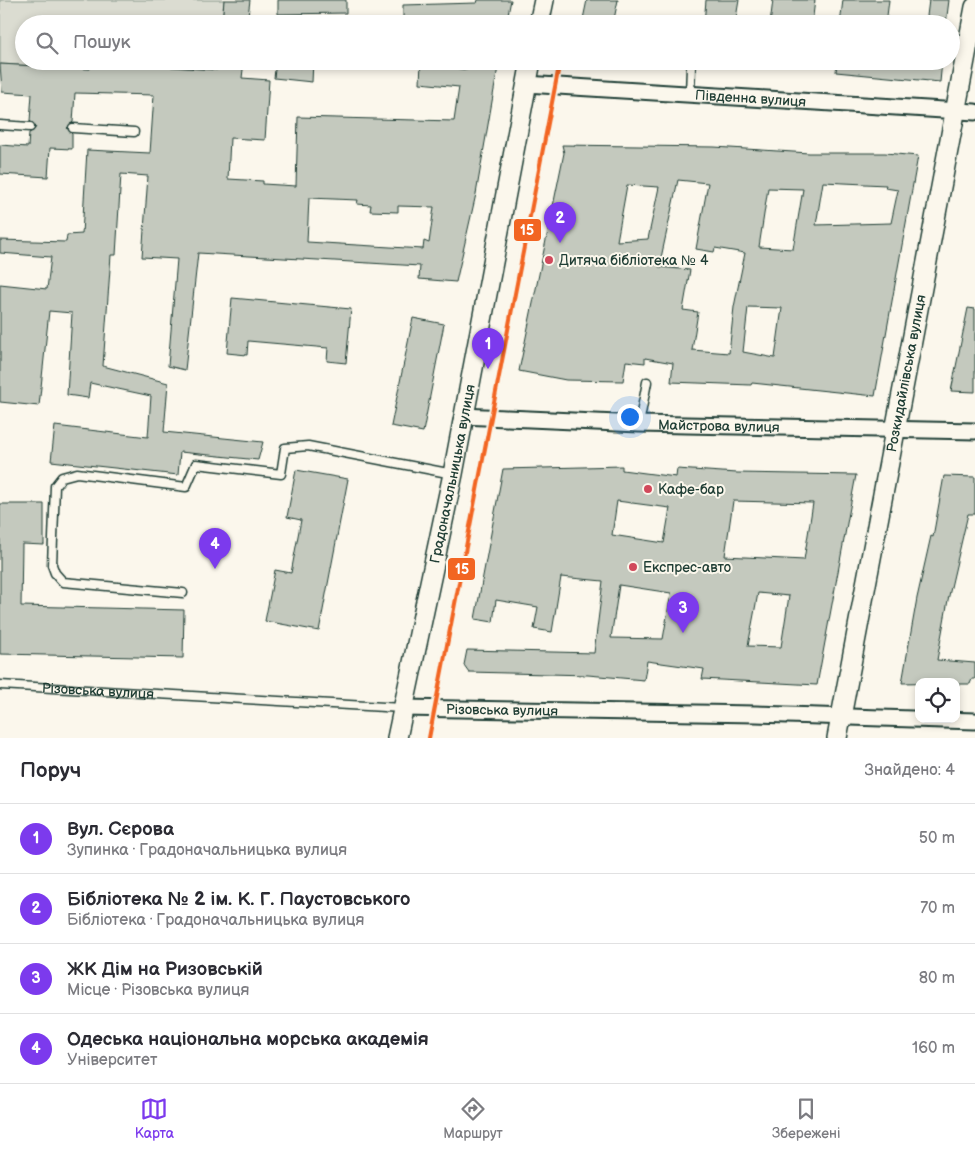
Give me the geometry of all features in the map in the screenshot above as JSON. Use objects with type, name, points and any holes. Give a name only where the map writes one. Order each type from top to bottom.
[{"type":"street","points":[[541,15],[544,0]]},
{"type":"street","name":"Розкидайлівська вулиця","points":[[837,738],[975,7]]},
{"type":"street","name":"Градоначальницька вулиця","points":[[397,738],[453,474],[529,70]]},
{"type":"street","name":"Південна вулиця","points":[[526,84],[975,112]]},
{"type":"street","name":"Майстрова вулиця","points":[[463,416],[639,424],[975,431]]},
{"type":"street","name":"Різовська вулиця","points":[[403,708],[975,721]]},
{"type":"lane","points":[[690,94],[691,70]]},
{"type":"lane","points":[[0,125],[30,127]]},
{"type":"lane","points":[[73,128],[134,132]]},
{"type":"lane","points":[[639,424],[647,382]]},
{"type":"lane","points":[[183,593],[63,582],[52,566],[55,486],[62,477],[77,473],[186,487],[196,464],[281,474],[285,448],[308,446],[453,474]]},
{"type":"lane","name":"Різовська вулиця","points":[[0,685],[403,708]]},
{"type":"shaded area","points":[[0,0],[224,0],[223,15],[15,15],[15,65],[0,64]]},
{"type":"building","points":[[224,0],[250,0],[248,15],[223,15]]},
{"type":"building","points":[[278,0],[346,0],[346,13],[278,14]]},
{"type":"building","points":[[478,0],[511,0],[508,15],[403,15],[403,5],[477,3]]},
{"type":"building","points":[[587,0],[618,0],[615,15],[584,15]]},
{"type":"building","points":[[706,0],[739,0],[736,15],[705,15]]},
{"type":"building","points":[[773,0],[815,0],[813,15],[771,15]]},
{"type":"building","points":[[843,0],[889,0],[887,15],[841,15]]},
{"type":"building","points":[[929,0],[949,0],[947,15],[927,15]]},
{"type":"building","points":[[0,64],[15,65],[15,70],[243,70],[242,78],[269,80],[265,140],[230,138],[228,179],[263,181],[263,184],[296,186],[298,117],[454,121],[459,87],[420,83],[421,70],[497,70],[476,194],[456,282],[419,279],[420,266],[198,253],[185,370],[168,366],[177,259],[142,257],[148,176],[121,174],[116,255],[111,255],[103,366],[168,383],[164,432],[263,442],[258,460],[180,452],[178,475],[51,461],[55,426],[148,437],[151,396],[90,383],[88,398],[67,395],[72,313],[49,311],[39,406],[0,402],[0,284],[47,289],[51,257],[0,253],[0,240],[66,242],[67,235],[82,234],[87,150],[150,153],[154,95],[75,93],[73,122],[67,128],[72,134],[72,149],[50,148],[48,177],[0,174],[0,145],[28,147],[29,133],[36,127],[30,121],[32,94],[2,92]],"holes":[[[309,198],[358,200],[357,204],[371,205],[370,211],[398,212],[398,206],[434,207],[429,243],[424,241],[423,249],[307,242]]]},
{"type":"building","points":[[275,70],[313,70],[312,82],[274,78]]},
{"type":"building","points":[[836,70],[941,70],[940,82],[836,72]]},
{"type":"building","points":[[562,145],[714,147],[809,153],[885,153],[918,156],[875,396],[752,383],[751,385],[671,382],[673,363],[645,358],[645,363],[626,361],[623,381],[566,380],[519,371],[564,153]],"holes":[[[678,180],[708,183],[696,249],[714,252],[715,248],[745,253],[734,307],[729,353],[692,350],[698,312],[683,310],[690,270],[659,267]],[[823,182],[886,185],[885,188],[898,190],[891,223],[816,225]],[[627,185],[659,187],[648,239],[617,241]],[[768,188],[803,189],[793,249],[759,247]],[[748,307],[782,308],[775,358],[743,352]]]},
{"type":"building","points":[[232,298],[351,309],[346,363],[327,361],[328,348],[248,341],[247,355],[227,353]]},
{"type":"building","points":[[968,308],[975,309],[975,392],[951,391]]},
{"type":"building","points":[[413,318],[444,324],[423,432],[391,426]]},
{"type":"building","points":[[622,466],[622,470],[676,477],[677,469],[737,473],[856,475],[817,685],[702,679],[704,669],[647,661],[644,680],[588,675],[469,672],[464,665],[467,650],[594,653],[603,581],[561,577],[552,632],[534,629],[538,607],[496,600],[493,622],[475,619],[503,469]],"holes":[[[617,501],[670,508],[664,543],[612,535]],[[733,501],[813,503],[804,560],[725,556]],[[619,585],[671,593],[663,639],[611,638]],[[758,593],[789,596],[781,647],[748,646]]]},
{"type":"building","points":[[296,470],[348,479],[319,631],[265,621],[275,570],[291,573],[301,520],[287,517]]},
{"type":"building","points":[[944,476],[975,477],[975,514],[968,514],[948,600],[937,660],[975,663],[975,679],[972,679],[970,684],[960,684],[960,678],[915,678],[915,683],[902,683],[917,598],[931,536],[933,537]]},
{"type":"building","points":[[0,504],[44,504],[44,545],[22,544],[21,606],[184,610],[183,658],[0,654]]},
{"type":"transit line","name":"15","points":[[429,738],[558,70]]},
{"type":"place","name":"Бібліотека № 2 ім. К. Г. Паустовського","points":[[560,243]]},
{"type":"place","name":"Дитяча бібліотека № 4","points":[[549,260]]},
{"type":"place","name":"Вул. Сєрова","points":[[488,369]]},
{"type":"place","name":"Кафе-бар","points":[[648,489]]},
{"type":"place","name":"Експрес-авто","points":[[633,567]]},
{"type":"place","name":"Одеська національна морська академія","points":[[215,569]]},
{"type":"place","name":"ЖК Дім на Ризовській","points":[[683,633]]}]
